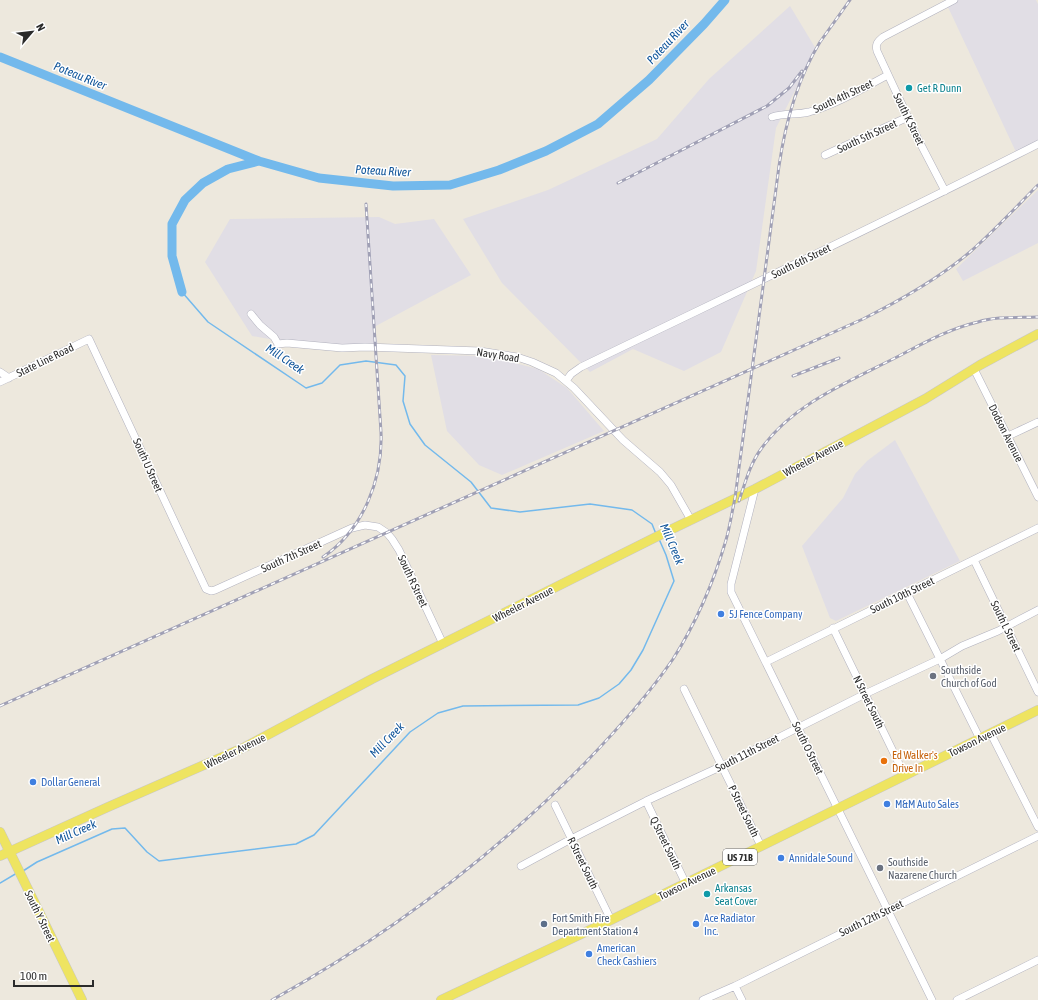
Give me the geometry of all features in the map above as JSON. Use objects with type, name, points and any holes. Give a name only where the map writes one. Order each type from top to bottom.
[{"type":"main road","name":"Wheeler Avenue","points":[[0,856],[11,856],[108,807],[231,754],[372,679],[755,489],[905,409],[1003,352],[1038,334]]},
{"type":"main road","name":"Towson Avenue","points":[[441,1000],[686,884],[1038,710]]},
{"type":"main road","name":"South Y Street","points":[[0,832],[82,1000]]},
{"type":"street","name":"South K Street","points":[[945,191],[888,75],[876,46],[877,42],[883,37],[954,0]]},
{"type":"street","name":"South 4th Street","points":[[772,117],[804,113],[818,109],[888,75]]},
{"type":"street","name":"South 5th Street","points":[[825,155],[908,117]]},
{"type":"street","name":"South 6th Street","points":[[566,381],[571,374],[581,367],[789,268],[1038,144]]},
{"type":"street","name":"Navy Road","points":[[251,314],[260,325],[274,337],[278,344],[287,343],[342,348],[365,347],[490,352],[517,356],[556,373],[583,396],[622,440],[665,478],[671,485],[691,520]]},
{"type":"street","name":"State Line Road","points":[[0,382],[89,338]]},
{"type":"street","name":"South U Street","points":[[89,338],[200,579],[208,591]]},
{"type":"street","name":"Dodson Avenue","points":[[974,369],[1038,497]]},
{"type":"street","points":[[0,372],[9,378]]},
{"type":"street","points":[[1008,436],[1038,422]]},
{"type":"street","name":"South O Street","points":[[755,489],[731,588],[732,595],[932,1000]]},
{"type":"street","name":"South 7th Street","points":[[208,591],[215,590],[352,528],[365,525],[375,526]]},
{"type":"street","name":"South R Street","points":[[375,526],[382,529],[395,544],[443,644]]},
{"type":"street","name":"South 10th Street","points":[[766,662],[1038,528]]},
{"type":"street","name":"South L Street","points":[[974,560],[1038,692]]},
{"type":"street","points":[[907,593],[980,739]]},
{"type":"street","name":"South 11th Street","points":[[521,866],[646,801],[722,766],[865,694],[940,659],[962,646],[1038,610]]},
{"type":"street","name":"N Street South","points":[[833,628],[906,776]]},
{"type":"street","name":"P Street South","points":[[684,689],[761,846]]},
{"type":"street","points":[[991,734],[1038,827]]},
{"type":"street","name":"Q Street South","points":[[646,801],[686,884]]},
{"type":"street","name":"R Street South","points":[[555,805],[611,920]]},
{"type":"street","name":"South 12th Street","points":[[703,1000],[735,986],[815,945],[1038,836]]},
{"type":"street","points":[[957,1000],[1038,960]]},
{"type":"street","points":[[735,986],[742,1000]]},
{"type":"shaded area","points":[[957,0],[1036,0],[1038,4],[1038,141],[1016,152],[947,5]]},
{"type":"shaded area","points":[[790,6],[816,49],[776,128],[756,271],[721,352],[684,371],[633,349],[590,372],[502,283],[463,219],[548,190],[657,139],[709,79]]},
{"type":"shaded area","points":[[1038,190],[1038,243],[963,281],[956,269]]},
{"type":"shaded area","points":[[379,217],[395,224],[434,219],[471,275],[374,327],[378,345],[314,347],[252,336],[205,262],[230,219]]},
{"type":"shaded area","points":[[431,355],[487,356],[538,369],[567,388],[604,431],[502,475],[479,465],[447,431]]},
{"type":"shaded area","points":[[895,440],[960,561],[836,621],[830,618],[802,546],[843,498],[855,474],[867,461]]},
{"type":"waterway","name":"Poteau River","points":[[0,57],[259,161],[319,178],[393,186],[450,185],[499,170],[546,151],[598,124],[649,80],[704,24],[725,0]]},
{"type":"waterway","name":"Mill Creek","points":[[182,292],[172,256],[172,224],[185,200],[203,183],[228,169],[259,161]]},
{"type":"waterway","name":"Mill Creek","points":[[182,292],[208,322],[306,388],[322,383],[340,365],[366,361],[396,365],[405,376],[403,401],[410,424],[425,445],[471,482],[491,508],[520,512],[590,504],[632,510],[652,524],[656,534]]},
{"type":"waterway","name":"Mill Creek","points":[[23,871],[37,862],[112,829],[125,828],[147,852],[159,861],[296,844],[314,835],[410,732],[438,713],[463,706],[578,705],[599,698],[619,684],[631,670],[643,650],[674,581],[666,555],[659,539]]},
{"type":"waterway","name":"Mill Creek","points":[[0,883],[17,873]]},
{"type":"railway","points":[[272,1000],[314,976],[397,922],[437,893],[513,831],[584,764],[642,700],[673,659],[697,616],[710,586],[730,524],[735,498],[779,166],[789,118],[799,86],[812,56],[820,42],[850,0]]},
{"type":"railway","points":[[618,183],[767,106],[789,88],[802,71]]},
{"type":"railway","points":[[0,706],[863,319],[919,288],[958,262],[988,236],[1038,185]]},
{"type":"railway","points":[[323,557],[337,546],[349,533],[368,502],[374,485],[381,450],[366,204]]},
{"type":"railway","points":[[739,501],[751,467],[761,449],[774,433],[789,419],[822,396],[840,385],[925,342],[956,329],[985,320],[1038,317]]},
{"type":"railway","points":[[793,376],[839,358]]},
{"type":"place","name":"Get R Dunn","points":[[909,88]]},
{"type":"place","name":"5J Fence Company","points":[[721,614]]},
{"type":"place","name":"Southside Church of God","points":[[933,676]]},
{"type":"place","name":"Ed Walker's Drive In","points":[[884,761]]},
{"type":"place","name":"Dollar General","points":[[33,782]]},
{"type":"place","name":"M&M Auto Sales","points":[[887,804]]},
{"type":"place","name":"Annidale Sound","points":[[781,858]]},
{"type":"place","name":"Southside Nazarene Church","points":[[880,868]]},
{"type":"place","name":"Arkansas Seat Cover","points":[[707,894]]},
{"type":"place","name":"Fort Smith Fire Department Station 4","points":[[544,924]]},
{"type":"place","name":"Ace Radiator Inc.","points":[[696,924]]},
{"type":"place","name":"American Check Cashiers","points":[[589,954]]}]
